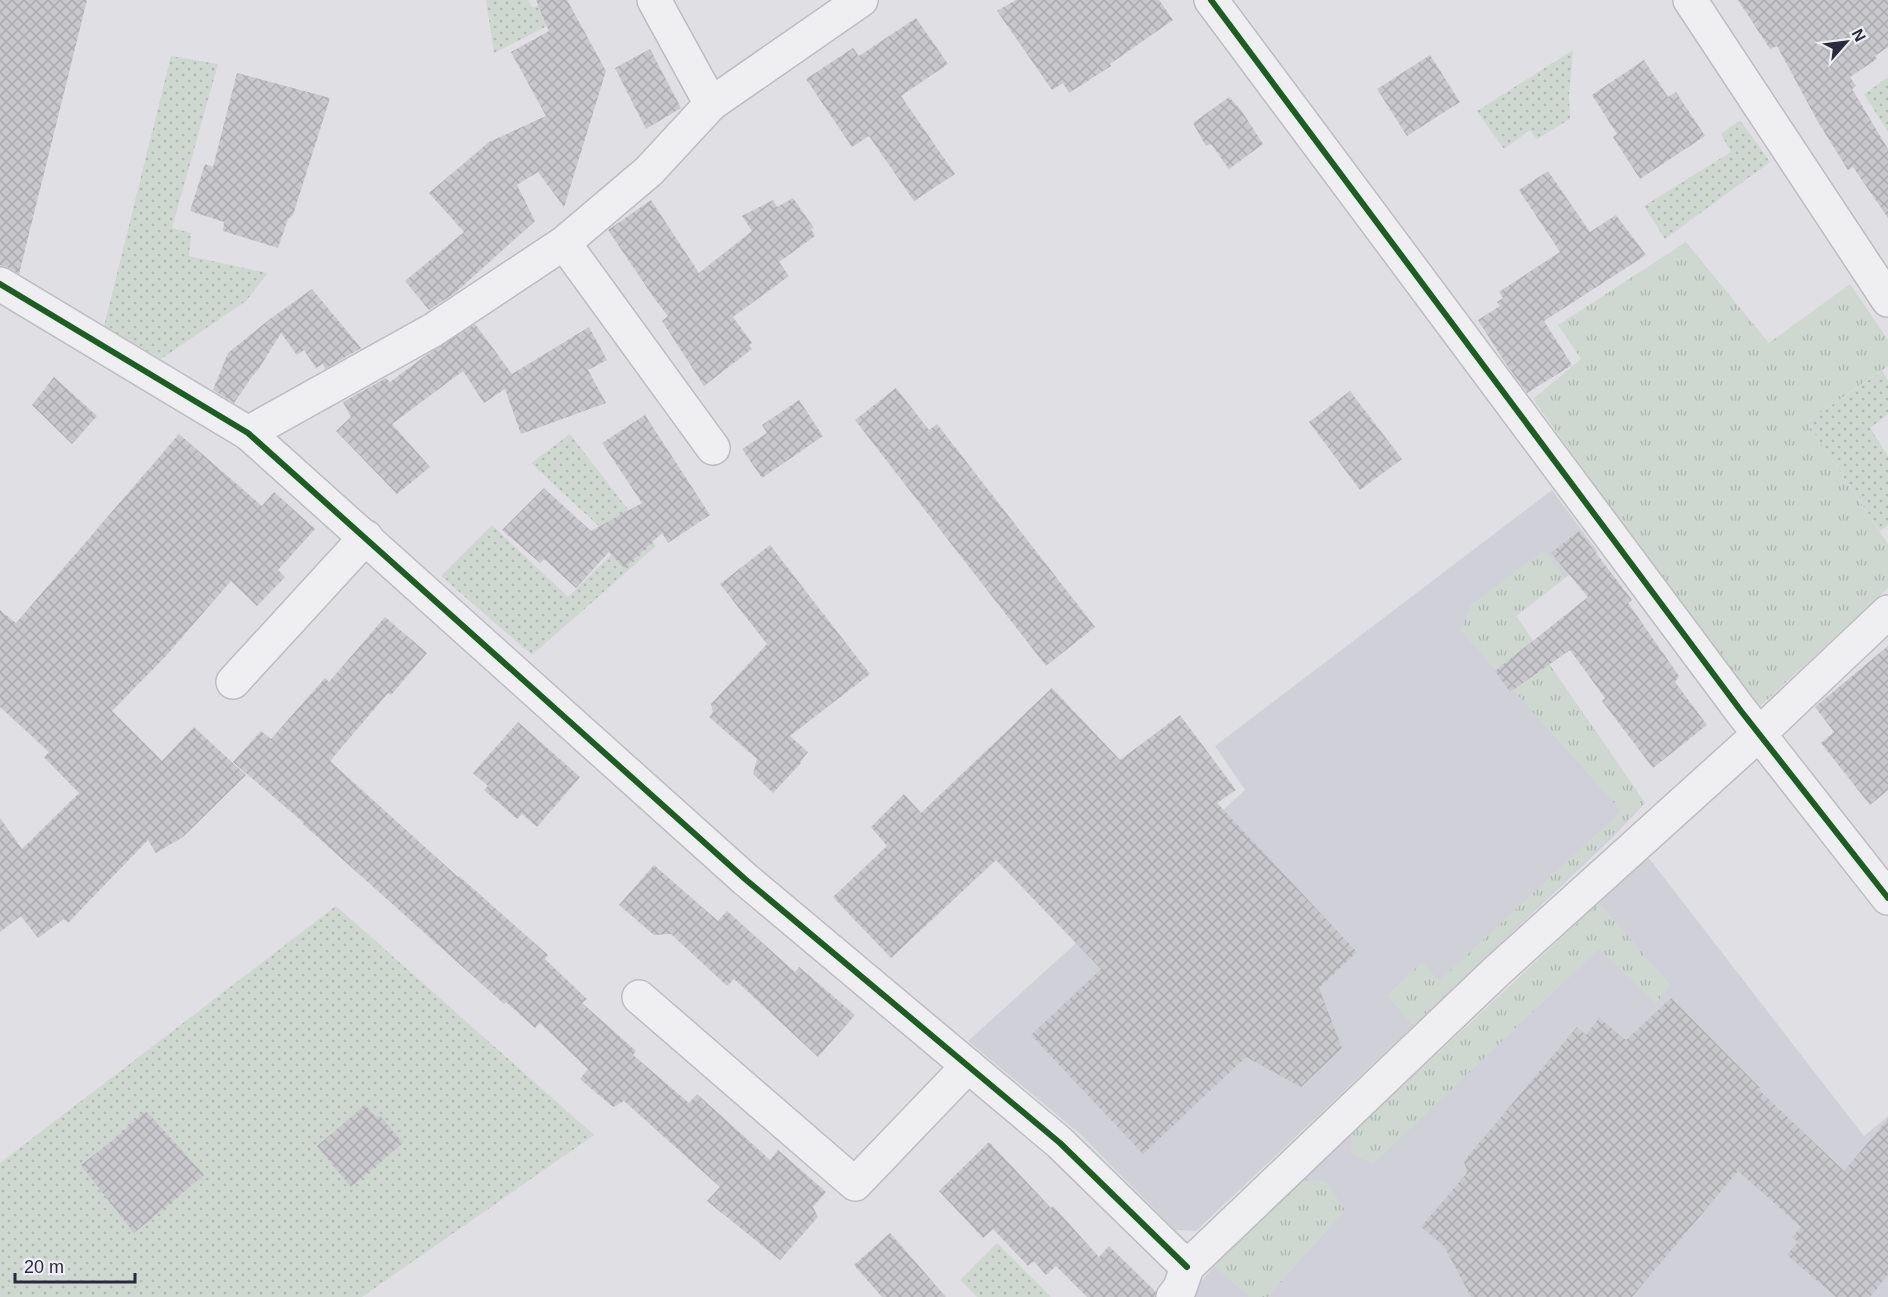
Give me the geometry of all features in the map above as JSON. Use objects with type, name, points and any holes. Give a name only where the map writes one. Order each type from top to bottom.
[{"type":"street","points":[[654,0],[711,104]]},
{"type":"street","points":[[248,433],[433,330],[564,243],[649,171],[711,104],[861,0]]},
{"type":"street","points":[[1211,0],[1759,734],[1888,898]]},
{"type":"street","points":[[1690,0],[1888,300]]},
{"type":"street","points":[[564,243],[713,448]]},
{"type":"street","points":[[0,284],[248,433],[745,879],[1060,1143],[1187,1267]]},
{"type":"street","points":[[233,682],[366,537]]},
{"type":"street","points":[[1173,1297],[1180,1288],[1187,1267],[1498,970],[1759,734],[1888,612]]},
{"type":"street","points":[[639,998],[855,1184],[968,1066]]},
{"type":"shaded area","points":[[1552,490],[1598,552],[1516,616],[1645,803],[1613,837],[1196,1231],[1175,1230],[1080,1134],[968,1041],[1245,790],[1215,746]]},
{"type":"shaded area","points":[[1648,857],[1864,1136],[1888,1116],[1888,1297],[1188,1297],[1227,1251]]},
{"type":"green space","points":[[486,0],[528,0],[532,7],[560,3],[567,16],[494,53]]},
{"type":"green space","points":[[1573,50],[1569,96],[1570,119],[1537,139],[1530,130],[1504,149],[1477,111]]},
{"type":"green space","points":[[171,56],[218,64],[172,228],[191,233],[189,256],[268,273],[246,301],[161,359],[104,326]]},
{"type":"green space","points":[[1887,78],[1888,80],[1888,132],[1864,94]]},
{"type":"green space","points":[[1740,120],[1770,162],[1665,239],[1644,206],[1731,152],[1721,134]]},
{"type":"green space","points":[[1686,242],[1769,343],[1850,284],[1888,340],[1888,366],[1807,422],[1888,544],[1888,588],[1755,711],[1533,399],[1581,359],[1558,325]]},
{"type":"green space","points":[[1882,371],[1888,380],[1888,414],[1870,428],[1888,456],[1888,525],[1880,531],[1807,422]]},
{"type":"green space","points":[[570,434],[656,546],[532,655],[441,576],[492,525],[568,597],[620,546],[531,463]]},
{"type":"green space","points":[[1544,550],[1565,578],[1516,616],[1645,803],[1413,1026],[1387,995],[1422,962],[1439,981],[1621,811],[1461,631],[1471,605]]},
{"type":"green space","points":[[1599,903],[1670,984],[1656,1004],[1599,949],[1373,1164],[1352,1154],[1351,1134]]},
{"type":"green space","points":[[336,906],[594,1135],[362,1297],[0,1297],[0,1163]]},
{"type":"green space","points":[[1305,1179],[1326,1182],[1345,1210],[1268,1297],[1249,1297],[1214,1266],[1227,1251]]},
{"type":"green space","points":[[997,1243],[1051,1297],[977,1297],[960,1280]]},
{"type":"building","points":[[0,0],[87,0],[19,274],[0,265]]},
{"type":"building","points":[[536,0],[567,0],[606,71],[564,207],[538,172],[517,185],[535,221],[455,293],[429,310],[405,281],[464,232],[429,193],[489,142],[546,116],[511,52],[549,31]]},
{"type":"building","points":[[1016,0],[1159,0],[1173,20],[1110,64],[1111,66],[1069,93],[1063,83],[1052,90],[997,11]]},
{"type":"building","points":[[1738,0],[1888,0],[1888,47],[1875,56],[1877,59],[1850,77],[1856,86],[1852,89],[1888,149],[1888,218],[1853,167],[1848,170],[1818,122],[1777,46],[1770,49]]},
{"type":"building","points":[[916,18],[948,64],[901,96],[955,174],[914,201],[869,136],[852,147],[806,79],[853,48],[859,56]]},
{"type":"building","points":[[650,49],[681,108],[646,129],[615,68]]},
{"type":"building","points":[[1430,55],[1460,102],[1407,136],[1377,89]]},
{"type":"building","points":[[1644,60],[1668,97],[1676,92],[1705,136],[1640,179],[1613,137],[1617,134],[1592,95]]},
{"type":"building","points":[[237,73],[330,98],[293,215],[288,219],[278,248],[223,231],[224,222],[190,211],[205,164],[213,167]]},
{"type":"building","points":[[1229,97],[1241,110],[1263,144],[1229,169],[1211,144],[1206,146],[1193,123]]},
{"type":"building","points":[[1548,171],[1590,232],[1616,215],[1646,255],[1544,321],[1572,365],[1527,393],[1478,320],[1500,306],[1497,302],[1503,298],[1499,292],[1560,252],[1519,190]]},
{"type":"building","points":[[793,198],[814,228],[811,229],[815,236],[779,262],[789,276],[733,317],[752,343],[749,345],[752,349],[704,386],[662,321],[668,316],[608,230],[651,200],[699,273],[752,231],[742,216],[773,200],[777,207]]},
{"type":"building","points":[[312,289],[361,348],[325,369],[323,364],[316,368],[304,350],[297,355],[281,333],[234,403],[213,390],[228,353]]},
{"type":"building","points":[[475,324],[512,374],[589,327],[607,360],[588,370],[606,403],[521,434],[505,389],[484,403],[463,371],[392,424],[430,467],[397,494],[336,431],[351,417],[343,402],[386,378],[390,382]]},
{"type":"building","points":[[54,377],[97,416],[72,444],[32,405]]},
{"type":"building","points":[[896,388],[929,430],[937,424],[1095,627],[1046,666],[855,420]]},
{"type":"building","points":[[1350,391],[1402,459],[1360,490],[1309,422]]},
{"type":"building","points":[[799,400],[823,436],[762,478],[742,449],[767,433],[762,425]]},
{"type":"building","points":[[645,415],[710,515],[668,543],[662,533],[624,568],[609,552],[576,588],[544,559],[540,563],[502,530],[544,488],[591,531],[642,503],[602,443]]},
{"type":"building","points":[[179,434],[262,506],[274,492],[315,529],[278,570],[285,577],[257,606],[231,581],[164,658],[112,711],[162,761],[194,727],[246,775],[183,837],[156,853],[148,840],[68,923],[64,919],[38,938],[21,916],[0,932],[0,818],[22,849],[79,793],[44,757],[49,752],[0,707],[0,610],[16,623]]},
{"type":"building","points":[[1579,531],[1632,600],[1628,603],[1679,676],[1675,682],[1707,725],[1653,768],[1602,701],[1605,698],[1570,650],[1510,692],[1495,671],[1588,597],[1551,553]]},
{"type":"building","points":[[770,545],[870,674],[790,736],[808,752],[801,763],[773,793],[753,774],[757,759],[709,717],[713,712],[711,704],[767,644],[720,584]]},
{"type":"building","points":[[385,617],[427,653],[391,695],[388,693],[330,761],[548,955],[545,959],[587,999],[582,1003],[636,1051],[633,1055],[689,1103],[697,1094],[770,1160],[778,1150],[826,1192],[813,1207],[818,1217],[780,1260],[707,1201],[720,1187],[624,1101],[613,1107],[580,1079],[588,1069],[540,1023],[535,1028],[506,1002],[504,1004],[233,762],[261,731],[271,739],[325,678],[329,682]]},
{"type":"building","points":[[1888,646],[1888,790],[1870,805],[1821,743],[1834,732],[1815,707]]},
{"type":"building","points":[[1052,688],[1120,760],[1180,715],[1236,790],[1217,803],[1357,952],[1319,988],[1342,1048],[1301,1087],[1246,1057],[1143,1154],[1031,1035],[1101,969],[996,860],[891,958],[833,897],[887,846],[871,827],[904,794],[921,813]]},
{"type":"building","points":[[518,722],[580,777],[537,827],[522,814],[517,819],[484,790],[488,786],[473,773]]},
{"type":"building","points":[[654,865],[718,921],[727,911],[795,972],[799,967],[855,1015],[818,1057],[734,979],[727,986],[671,934],[654,935],[619,905]]},
{"type":"building","points":[[1671,998],[1760,1088],[1758,1089],[1844,1171],[1888,1119],[1888,1275],[1870,1297],[1836,1297],[1787,1255],[1798,1242],[1792,1237],[1801,1227],[1738,1171],[1632,1297],[1471,1297],[1444,1246],[1421,1227],[1467,1173],[1464,1161],[1577,1027],[1586,1035],[1599,1018],[1626,1040]]},
{"type":"building","points":[[365,1105],[376,1117],[380,1116],[403,1143],[351,1187],[317,1146]]},
{"type":"building","points":[[146,1111],[204,1175],[134,1233],[81,1165]]},
{"type":"building","points":[[989,1142],[1051,1208],[1053,1206],[1099,1257],[1109,1246],[1156,1292],[1155,1297],[1087,1297],[1056,1266],[1046,1275],[1034,1261],[1028,1266],[993,1229],[983,1238],[939,1191]]},
{"type":"building","points":[[890,1233],[946,1297],[882,1297],[854,1265]]},
{"type":"cycle path","points":[[1211,0],[1741,711],[1888,898]]},
{"type":"cycle path","points":[[0,284],[248,433],[745,879],[1060,1143],[1187,1267]]}]
